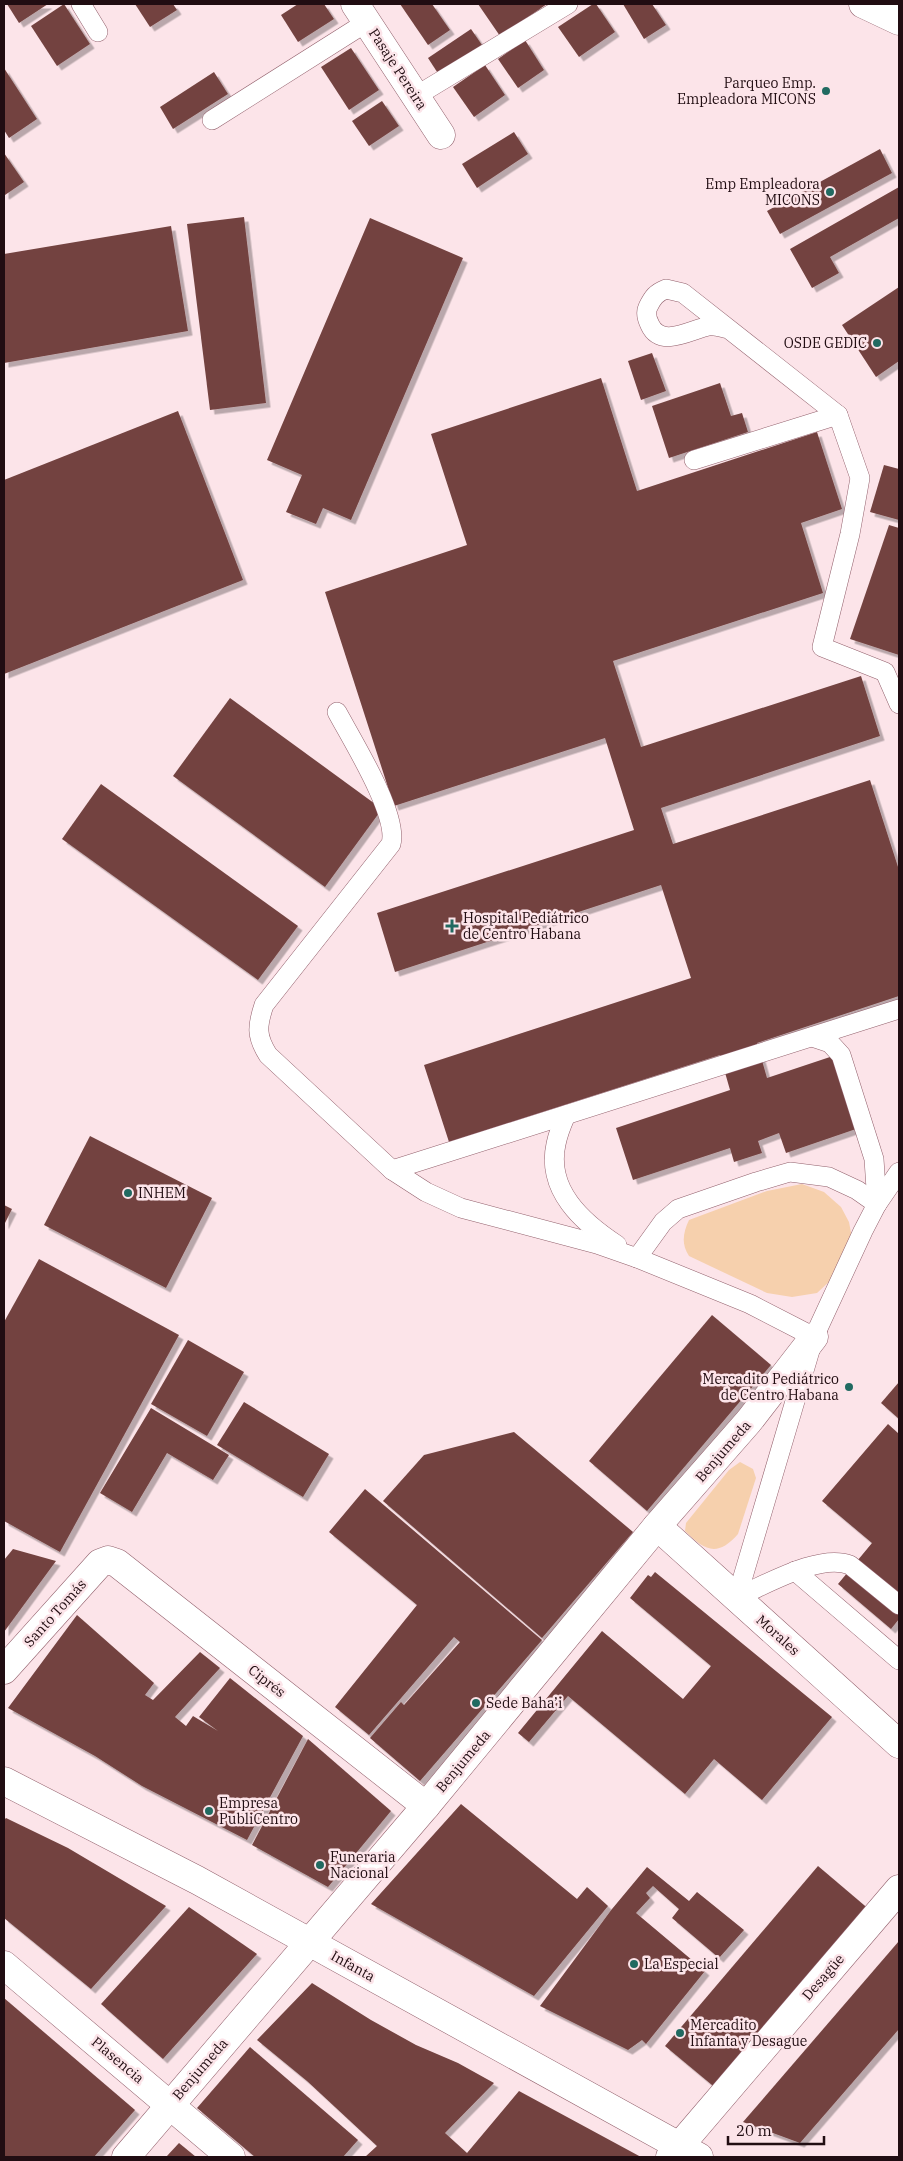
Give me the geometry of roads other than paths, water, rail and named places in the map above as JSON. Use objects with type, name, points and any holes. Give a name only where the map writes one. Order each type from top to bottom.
[{"type":"street","points":[[863,4],[899,21]]},
{"type":"street","name":"Pasaje Pereira","points":[[361,13],[441,135]]},
{"type":"street","name":"Benjumeda","points":[[126,2157],[426,1806],[657,1526],[749,1421],[814,1337]]},
{"type":"street","name":"Morales","points":[[657,1526],[899,1742]]},
{"type":"street","name":"Ciprés","points":[[108,1560],[117,1563],[426,1806]]},
{"type":"street","name":"Santo Tomás","points":[[4,1670],[100,1563],[108,1560]]},
{"type":"street","name":"Infanta","points":[[4,1781],[197,1880],[310,1942],[682,2154]]},
{"type":"street","name":"Desagüe","points":[[682,2154],[899,1889]]},
{"type":"street","name":"Plasencia","points":[[4,1965],[231,2157]]},
{"type":"lane","points":[[80,4],[98,32]]},
{"type":"lane","points":[[416,96],[568,4]]},
{"type":"lane","points":[[212,120],[361,13]]},
{"type":"lane","points":[[728,329],[838,415],[860,478],[850,534],[822,647],[885,672],[899,704]]},
{"type":"lane","points":[[694,460],[838,415]]},
{"type":"lane","points":[[337,712],[387,808],[393,836],[391,844],[264,1005],[258,1033],[261,1044],[279,1067],[392,1170],[426,1192],[461,1208],[597,1244],[637,1258],[750,1304],[814,1337]]},
{"type":"lane","points":[[392,1170],[899,1009]]},
{"type":"lane","points":[[812,1037],[830,1043],[841,1055],[874,1159],[877,1204]]},
{"type":"lane","points":[[566,1115],[554,1156],[554,1167],[562,1191],[568,1203],[582,1218],[608,1239],[637,1258]]},
{"type":"lane","points":[[637,1258],[662,1222],[678,1209],[790,1172],[829,1177],[857,1190],[877,1204]]},
{"type":"lane","points":[[737,1597],[814,1337],[877,1204],[899,1172]]},
{"type":"lane","points":[[737,1597],[795,1571],[830,1562],[840,1562],[850,1566],[899,1605]]},
{"type":"lane","points":[[795,1571],[899,1660]]},
{"type":"place","name":"Parqueo Emp. Empleadora MICONS","points":[[826,91]]},
{"type":"place","name":"Emp Empleadora MICONS","points":[[830,192]]},
{"type":"place","name":"OSDE GEDIC","points":[[877,343]]},
{"type":"place","name":"Hospital Pediátrico de Centro Habana","points":[[452,926]]},
{"type":"place","name":"INHEM","points":[[128,1193]]},
{"type":"place","name":"Mercadito Pediátrico de Centro Habana","points":[[849,1387]]},
{"type":"place","name":"Sede Baha’i","points":[[476,1703]]},
{"type":"place","name":"Empresa PubliCentro","points":[[209,1811]]},
{"type":"place","name":"Funeraria Nacional","points":[[320,1865]]},
{"type":"place","name":"La Especial","points":[[634,1964]]},
{"type":"place","name":"Mercadito Infanta y Desague","points":[[680,2033]]}]
